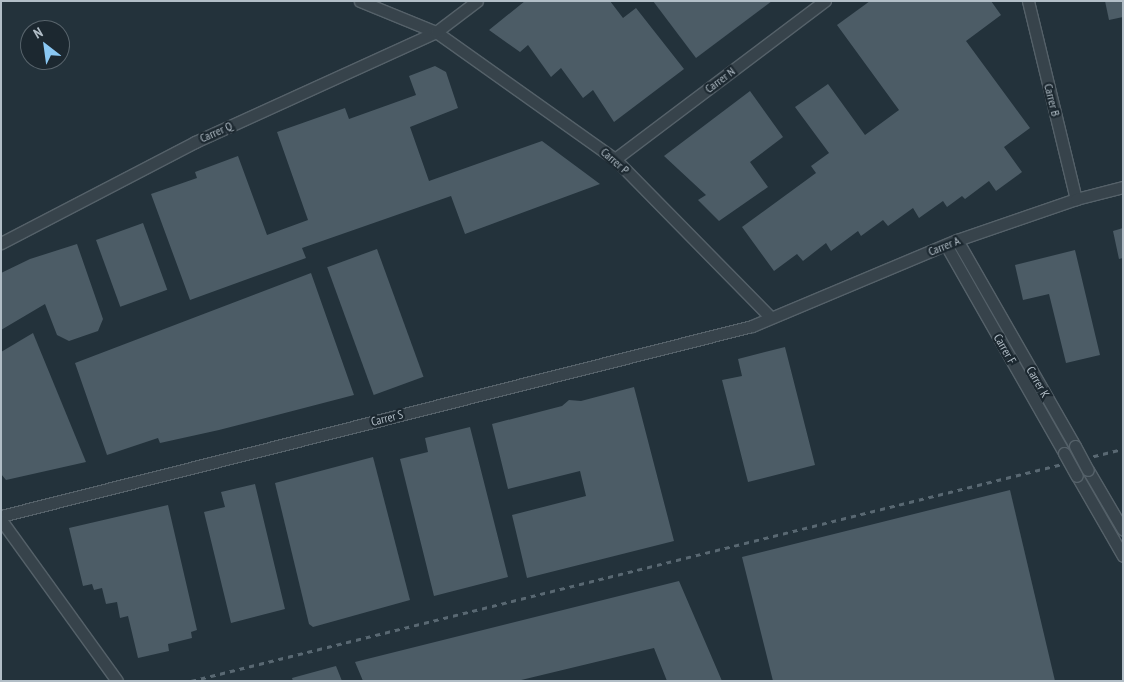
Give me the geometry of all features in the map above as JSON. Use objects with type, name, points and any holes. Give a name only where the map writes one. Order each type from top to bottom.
[{"type":"street","name":"Carrer P","points":[[360,1],[436,32],[615,159],[770,317]]},
{"type":"street","name":"Carrer Q","points":[[1,243],[194,142],[436,32],[477,1]]},
{"type":"street","name":"Carrer N","points":[[615,159],[825,1]]},
{"type":"street","name":"Carrer B","points":[[1028,1],[1076,199]]},
{"type":"street","name":"Carrer A","points":[[770,317],[957,240],[1076,199],[1123,187]]},
{"type":"street","name":"Carrer K","points":[[957,240],[1123,530]]},
{"type":"street","name":"Carrer F","points":[[946,245],[1123,556]]},
{"type":"street","name":"Carrer S","points":[[1,518],[752,326],[770,317]]},
{"type":"street","points":[[1,518],[117,681]]},
{"type":"building","points":[[525,1],[610,1],[623,18],[636,8],[684,69],[614,122],[593,90],[583,98],[561,68],[551,77],[528,45],[520,52],[489,30]]},
{"type":"building","points":[[653,1],[772,1],[696,58]]},
{"type":"building","points":[[870,1],[991,1],[1001,15],[966,41],[1030,128],[1004,147],[1022,172],[996,191],[989,181],[965,199],[962,196],[947,207],[943,201],[919,218],[913,208],[888,226],[883,220],[861,236],[858,231],[831,251],[826,243],[803,261],[797,254],[774,271],[742,227],[816,173],[811,166],[829,153],[795,107],[828,84],[865,135],[899,110],[837,25]]},
{"type":"building","points":[[1105,1],[1123,1],[1123,17],[1109,20]]},
{"type":"building","points":[[435,66],[446,72],[458,108],[410,127],[429,181],[542,141],[600,184],[465,234],[451,196],[302,248],[306,258],[190,300],[151,194],[197,178],[195,172],[238,156],[267,235],[308,220],[277,132],[345,108],[349,119],[416,95],[409,76]]},
{"type":"building","points":[[750,91],[783,137],[750,162],[768,187],[719,221],[698,200],[706,195],[664,156]]},
{"type":"building","points":[[143,223],[167,290],[120,307],[96,240]]},
{"type":"building","points":[[1123,228],[1123,258],[1119,259],[1113,231]]},
{"type":"building","points":[[77,244],[103,319],[98,331],[69,341],[57,335],[45,304],[1,330],[1,273],[30,259]]},
{"type":"building","points":[[377,249],[424,377],[374,395],[327,267]]},
{"type":"building","points":[[1075,250],[1100,355],[1066,363],[1049,294],[1023,300],[1015,265]]},
{"type":"building","points":[[311,273],[354,395],[219,430],[160,443],[158,438],[107,455],[75,363]]},
{"type":"building","points":[[33,333],[86,462],[6,480],[1,474],[1,352]]},
{"type":"building","points":[[785,347],[815,465],[748,482],[722,380],[742,376],[738,359]]},
{"type":"building","points":[[634,387],[674,541],[527,578],[512,515],[586,496],[580,471],[508,489],[492,424],[562,406],[569,400],[581,401]]},
{"type":"building","points":[[470,427],[508,577],[434,596],[400,459],[428,452],[425,438]]},
{"type":"building","points":[[373,457],[410,600],[313,627],[309,624],[275,483]]},
{"type":"building","points":[[255,484],[285,609],[231,623],[204,512],[225,507],[221,492]]},
{"type":"building","points":[[1010,490],[1055,681],[773,681],[742,557]]},
{"type":"building","points":[[168,505],[197,630],[191,632],[192,638],[168,644],[169,651],[138,658],[128,616],[120,618],[117,602],[106,604],[102,588],[94,590],[92,584],[83,586],[69,528]]},
{"type":"building","points":[[679,581],[722,681],[667,681],[654,648],[517,681],[363,681],[355,662]]},
{"type":"building","points":[[336,666],[342,681],[293,681],[292,678]]},
{"type":"railway","points":[[191,681],[1123,449]]}]
